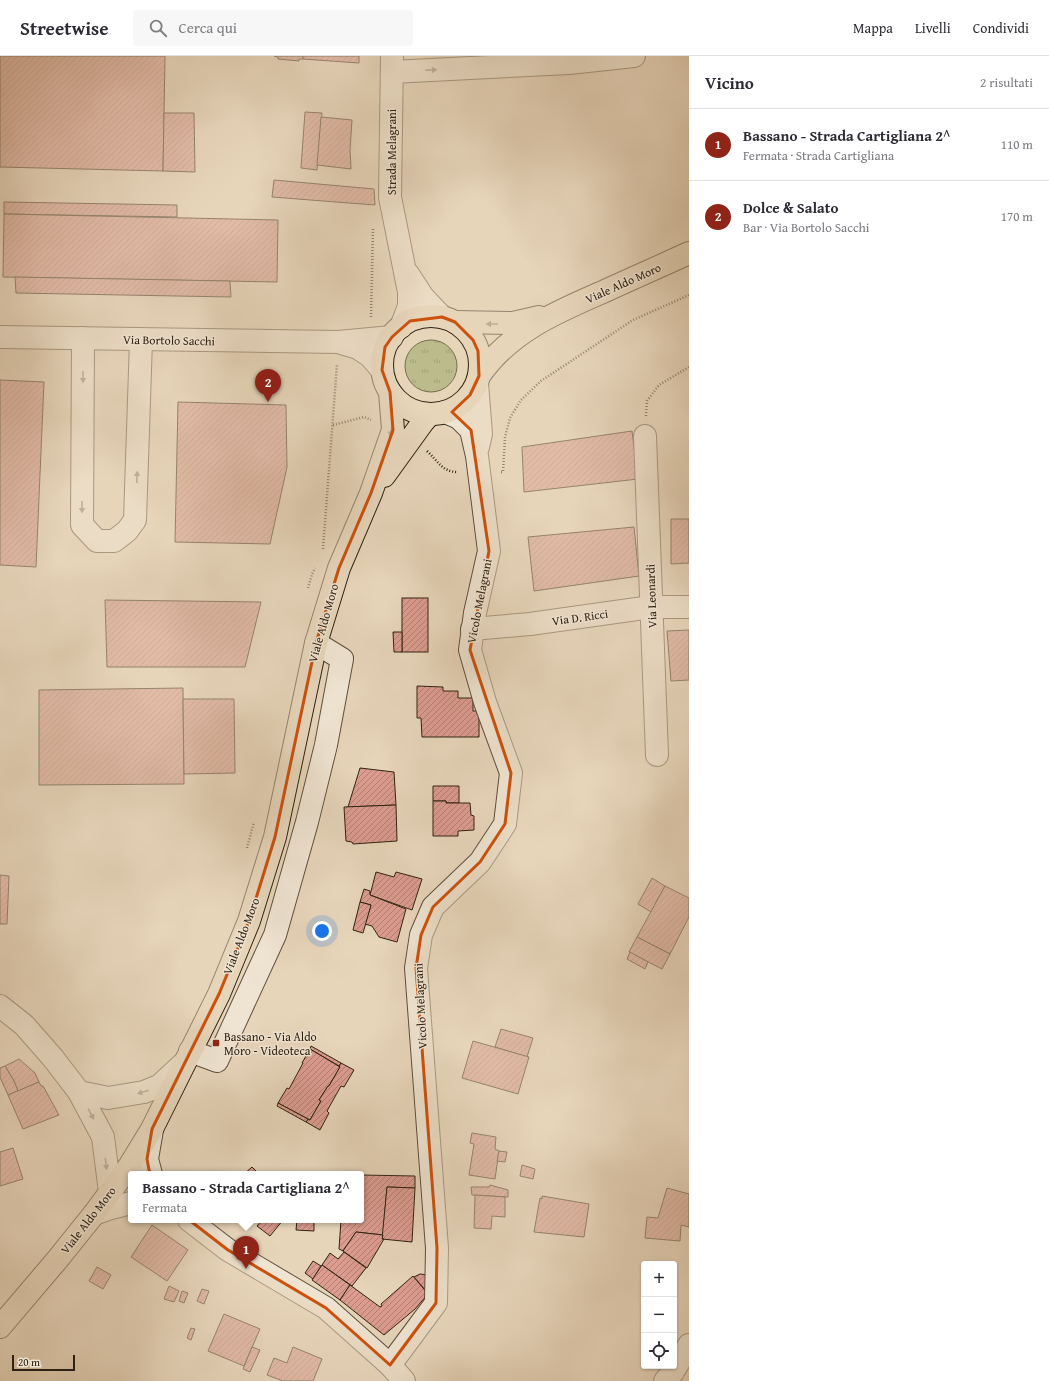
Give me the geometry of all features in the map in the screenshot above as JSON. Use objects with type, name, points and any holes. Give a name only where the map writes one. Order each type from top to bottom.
[{"type":"main road","name":"Viale Aldo Moro","points":[[371,493],[423,422],[438,413],[459,406],[470,396],[478,379],[489,362],[525,331],[557,312],[689,253]]},
{"type":"main road","name":"Viale Aldo Moro","points":[[438,413],[415,412],[401,404],[390,392],[385,382],[382,370],[382,358],[386,347],[396,332],[410,321],[421,317],[431,316],[449,320],[513,323],[557,312]]},
{"type":"main road","points":[[449,320],[465,330],[476,345],[480,363],[478,379]]},
{"type":"main road","name":"Viale Aldo Moro","points":[[0,1327],[94,1214],[130,1165],[152,1129],[219,994],[249,921],[275,837],[316,643],[339,568],[371,493],[393,430],[390,392]]},
{"type":"street","points":[[392,64],[569,63],[634,56]]},
{"type":"street","name":"Strada Melagrani","points":[[392,64],[390,197],[406,270],[409,292],[409,306],[396,332]]},
{"type":"street","name":"Strada Melagrani","points":[[406,270],[423,297],[449,320]]},
{"type":"street","name":"Via Bortolo Sacchi","points":[[0,337],[338,342],[396,332]]},
{"type":"street","points":[[84,338],[82,525],[97,541],[114,541],[127,531],[136,520],[141,340]]},
{"type":"street","name":"Via Bortolo Sacchi","points":[[338,342],[358,348],[370,356],[382,370]]},
{"type":"street","name":"Vicolo Melagrani","points":[[478,379],[481,434],[478,464]]},
{"type":"street","name":"Vicolo Melagrani","points":[[397,1373],[436,1303],[436,1248],[416,968],[420,935],[433,907],[480,862],[505,824],[511,774],[485,702],[470,650],[472,629],[489,551],[478,464],[471,430],[459,418],[438,413]]},
{"type":"street","name":"Via Leonardi","points":[[645,436],[657,755]]},
{"type":"street","name":"Via D. Ricci","points":[[472,629],[530,624],[651,607],[689,607]]},
{"type":"street","points":[[80,1092],[108,1098],[144,1092],[158,1086],[188,1056],[217,1061],[275,935],[308,822],[323,760],[342,659],[316,643]]},
{"type":"street","points":[[0,1006],[24,1025],[80,1092],[103,1136],[110,1192]]},
{"type":"street","points":[[150,1171],[146,1159],[152,1129]]},
{"type":"street","points":[[94,1214],[128,1204]]},
{"type":"street","points":[[193,1223],[228,1250],[326,1308],[397,1373]]},
{"type":"street","points":[[665,1381],[689,1345]]},
{"type":"path","points":[[478,464],[503,472],[505,437],[510,418],[521,400],[541,381],[633,320],[689,295]]},
{"type":"path","points":[[322,552],[333,425],[338,342]]},
{"type":"path","points":[[645,436],[647,401],[659,385],[689,367]]},
{"type":"path","points":[[307,595],[312,574],[317,563]]},
{"type":"path","points":[[247,848],[255,819]]},
{"type":"highlighted area","points":[[442,317],[455,322],[473,340],[478,351],[479,376],[470,395],[452,412],[471,430],[489,551],[470,650],[511,773],[505,824],[480,862],[433,907],[421,935],[416,968],[437,1248],[436,1303],[390,1365],[326,1308],[228,1250],[171,1206],[149,1170],[147,1159],[152,1129],[219,994],[249,921],[275,837],[316,643],[339,568],[371,493],[393,430],[390,392],[382,370],[385,347],[392,337],[410,321]]},
{"type":"green space","points":[[426,340],[436,340],[450,347],[457,361],[457,371],[450,385],[436,392],[426,392],[416,388],[409,381],[405,371],[405,361],[409,351],[416,344]]},
{"type":"building","points":[[0,56],[165,56],[163,171],[0,167]]},
{"type":"building","points":[[274,56],[303,56],[303,59],[299,59],[299,61],[278,59],[278,57]]},
{"type":"building","points":[[303,56],[359,56],[359,63],[303,59]]},
{"type":"building","points":[[305,112],[322,113],[317,170],[301,168]]},
{"type":"building","points":[[164,113],[194,113],[195,172],[163,171]]},
{"type":"building","points":[[321,117],[352,120],[350,150],[351,169],[317,165]]},
{"type":"building","points":[[274,180],[374,189],[375,205],[272,197]]},
{"type":"building","points":[[4,202],[177,205],[177,217],[4,214]]},
{"type":"building","points":[[4,214],[278,220],[277,282],[3,277]]},
{"type":"building","points":[[15,277],[230,281],[231,297],[16,293]]},
{"type":"building","points":[[0,380],[44,382],[36,567],[0,565]]},
{"type":"building","points":[[178,402],[286,405],[287,467],[270,544],[175,542]]},
{"type":"building","points":[[632,431],[638,479],[524,492],[522,447]]},
{"type":"building","points":[[671,519],[689,519],[689,563],[671,564]]},
{"type":"building","points":[[634,527],[639,576],[534,591],[528,537]]},
{"type":"building","points":[[402,598],[428,598],[428,652],[402,652]]},
{"type":"building","points":[[105,600],[261,602],[245,667],[107,667]]},
{"type":"building","points":[[689,630],[689,680],[671,681],[667,631]]},
{"type":"building","points":[[393,632],[402,632],[402,652],[394,652]]},
{"type":"building","points":[[417,686],[443,687],[443,691],[458,691],[458,698],[473,698],[473,711],[479,711],[479,737],[422,737],[421,718],[417,718]]},
{"type":"building","points":[[183,688],[184,784],[39,785],[39,690]]},
{"type":"building","points":[[183,699],[234,699],[235,773],[184,774]]},
{"type":"building","points":[[360,768],[394,772],[396,805],[348,807]]},
{"type":"building","points":[[433,786],[459,786],[459,803],[433,801]]},
{"type":"building","points":[[433,801],[446,801],[446,803],[470,803],[471,815],[474,816],[474,830],[458,831],[458,836],[433,836]]},
{"type":"building","points":[[396,805],[397,841],[353,844],[352,842],[346,841],[344,807]]},
{"type":"building","points":[[376,872],[394,877],[396,872],[422,879],[412,910],[370,895]]},
{"type":"building","points":[[0,875],[9,876],[7,924],[0,924]]},
{"type":"building","points":[[652,878],[665,886],[651,912],[638,904]]},
{"type":"building","points":[[665,886],[689,898],[689,917],[670,954],[637,937]]},
{"type":"building","points":[[364,889],[370,891],[370,895],[406,909],[397,942],[379,937],[372,926],[365,924],[371,905],[360,902]]},
{"type":"building","points":[[360,902],[371,905],[363,933],[353,930]]},
{"type":"building","points":[[637,937],[670,954],[662,969],[629,952]]},
{"type":"building","points":[[630,952],[648,962],[645,969],[627,959]]},
{"type":"building","points":[[501,1029],[533,1038],[527,1057],[495,1047]]},
{"type":"building","points":[[473,1041],[529,1057],[518,1094],[462,1078]]},
{"type":"building","points":[[311,1046],[341,1063],[339,1066],[310,1049]]},
{"type":"building","points":[[310,1049],[340,1067],[319,1100],[321,1101],[310,1120],[278,1103],[287,1088],[289,1089]]},
{"type":"building","points":[[19,1059],[35,1073],[39,1082],[18,1091],[5,1066]]},
{"type":"building","points":[[341,1063],[354,1070],[344,1087],[341,1086],[327,1111],[329,1113],[320,1130],[306,1122],[308,1119],[310,1120],[321,1101],[319,1100],[329,1086]]},
{"type":"building","points":[[5,1066],[18,1091],[8,1095],[0,1077],[0,1068]]},
{"type":"building","points":[[39,1082],[41,1086],[43,1086],[59,1115],[23,1129],[8,1095]]},
{"type":"building","points":[[278,1103],[308,1119],[306,1122],[277,1106]]},
{"type":"building","points":[[472,1133],[496,1137],[495,1149],[499,1151],[495,1179],[469,1175],[474,1144],[470,1143]]},
{"type":"building","points":[[13,1148],[23,1179],[0,1186],[0,1152]]},
{"type":"building","points":[[499,1151],[507,1152],[505,1162],[497,1161]]},
{"type":"building","points":[[522,1165],[535,1169],[533,1179],[520,1176]]},
{"type":"building","points":[[252,1167],[256,1171],[247,1171]]},
{"type":"building","points":[[364,1175],[415,1176],[415,1188],[387,1187],[383,1235],[356,1232],[343,1251],[339,1249],[341,1223],[364,1223]]},
{"type":"building","points":[[490,1185],[508,1190],[508,1197],[472,1195],[471,1187],[489,1187]]},
{"type":"building","points":[[387,1187],[415,1188],[412,1242],[382,1239]]},
{"type":"building","points":[[667,1188],[689,1194],[689,1227],[681,1225],[680,1241],[645,1238],[647,1217],[658,1218]]},
{"type":"building","points":[[475,1195],[505,1197],[505,1217],[492,1216],[491,1229],[474,1228]]},
{"type":"building","points":[[542,1196],[589,1204],[584,1237],[534,1232],[540,1198],[542,1199]]},
{"type":"building","points":[[260,1223],[281,1223],[270,1236],[257,1226]]},
{"type":"building","points":[[297,1223],[314,1223],[314,1231],[296,1230]]},
{"type":"building","points":[[152,1225],[188,1250],[167,1281],[131,1257]]},
{"type":"building","points":[[356,1232],[383,1235],[382,1239],[384,1239],[367,1268],[343,1251]]},
{"type":"building","points":[[344,1252],[366,1268],[352,1286],[322,1265],[330,1253],[338,1259]]},
{"type":"building","points":[[313,1261],[321,1266],[313,1279],[305,1273]]},
{"type":"building","points":[[322,1265],[350,1285],[340,1300],[312,1280]]},
{"type":"building","points":[[97,1267],[111,1275],[103,1289],[89,1281]]},
{"type":"building","points":[[420,1274],[428,1275],[427,1292],[414,1277]]},
{"type":"building","points":[[413,1276],[428,1294],[415,1309],[384,1335],[340,1300],[350,1285],[380,1307],[382,1306],[381,1304]]},
{"type":"building","points":[[169,1286],[179,1291],[174,1302],[164,1299]]},
{"type":"building","points":[[202,1289],[209,1291],[204,1304],[197,1301]]},
{"type":"building","points":[[182,1291],[188,1293],[184,1303],[179,1301]]},
{"type":"building","points":[[224,1314],[260,1329],[244,1366],[208,1351]]},
{"type":"building","points":[[191,1328],[195,1329],[191,1340],[187,1338]]},
{"type":"building","points":[[252,1347],[260,1350],[250,1372],[243,1369]]},
{"type":"building","points":[[293,1347],[322,1359],[313,1381],[283,1381],[267,1375],[274,1358],[287,1363]]},
{"type":"place","name":"Dolce & Salato","points":[[268,402]]},
{"type":"place","name":"Bassano - Via Aldo Moro - Videoteca","points":[[216,1043]]},
{"type":"place","name":"Bassano - Strada Cartigliana 2^","points":[[246,1269]]}]
